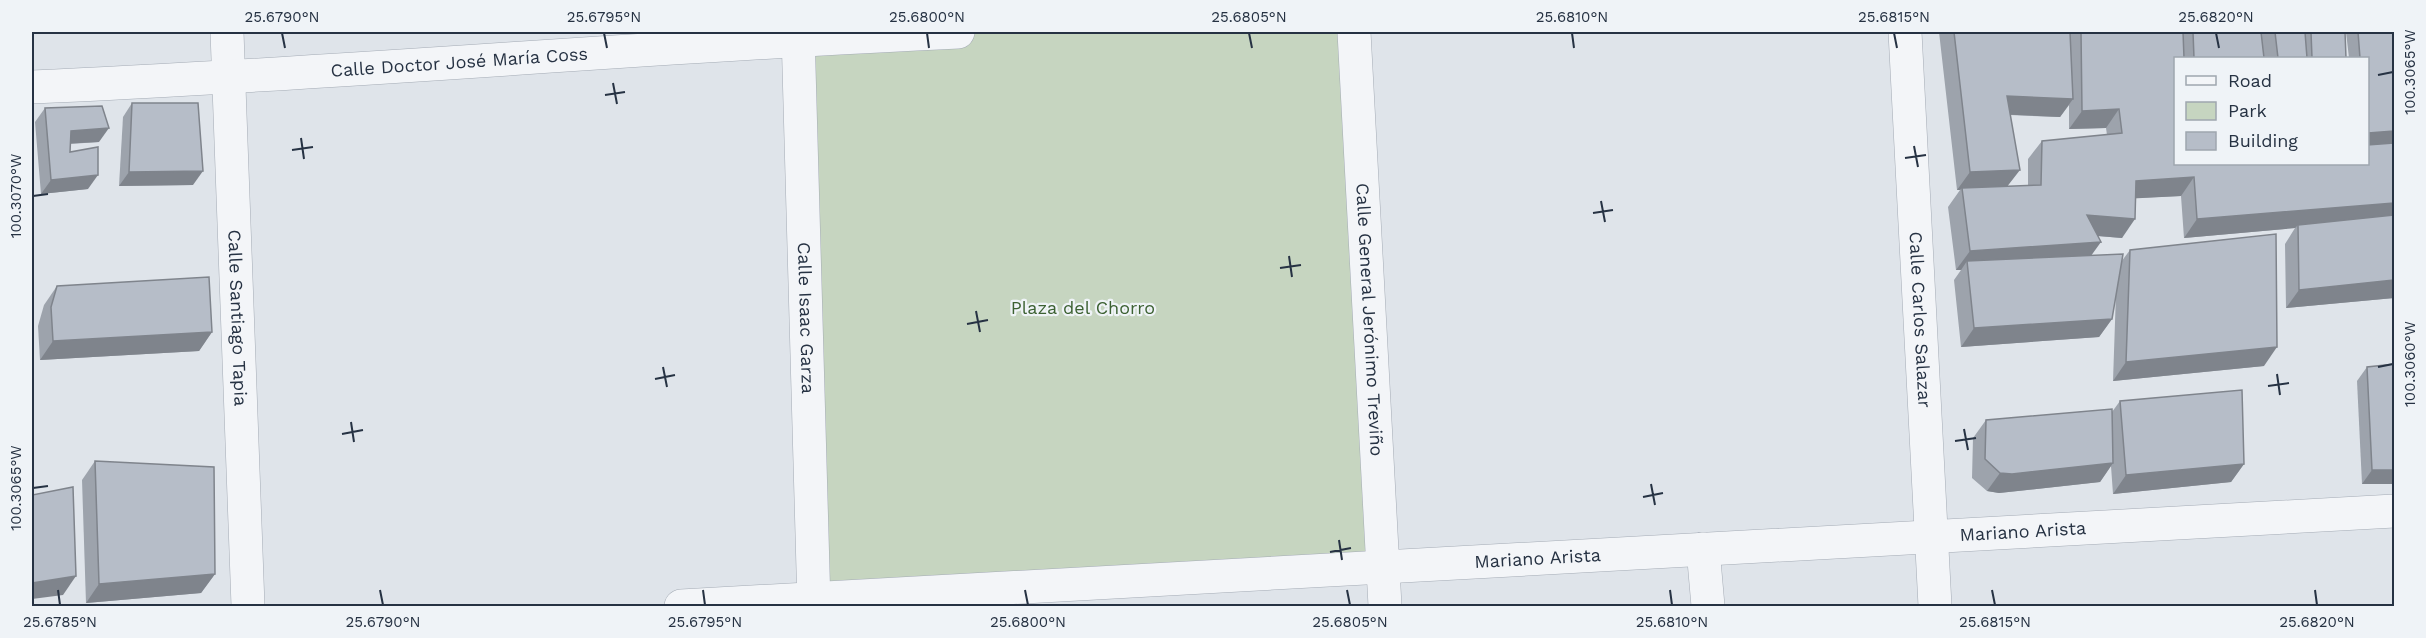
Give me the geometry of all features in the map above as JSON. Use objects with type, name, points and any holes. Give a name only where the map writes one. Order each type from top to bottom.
[{"type":"street","name":"Calle Santiago Tapia","points":[[227,32],[248,606]]},
{"type":"street","name":"Calle Doctor José María Coss","points":[[32,87],[229,79],[799,35],[958,32]]},
{"type":"street","name":"Calle General Jerónimo Treviño","points":[[1354,32],[1386,606]]},
{"type":"street","name":"Calle Carlos Salazar","points":[[1905,32],[1935,606]]},
{"type":"street","name":"Calle Isaac Garza","points":[[799,35],[813,603]]},
{"type":"street","name":"Mariano Arista","points":[[681,606],[813,603],[1384,566],[2394,511]]},
{"type":"street","points":[[1703,549],[1708,606]]},
{"type":"green space","name":"Plaza del Chorro","points":[[958,32],[1354,32],[1384,566],[813,600],[799,39]]},
{"type":"building","points":[[1954,32],[2070,32],[2073,99],[2007,96],[2020,170],[1970,172]]},
{"type":"building","points":[[2081,32],[2183,32],[2184,57],[2174,57],[2174,165],[2369,165],[2369,145],[2394,143],[2394,203],[2197,219],[2194,177],[2136,181],[2135,219],[2087,215],[2101,242],[1970,251],[1962,188],[2041,185],[2042,141],[2122,133],[2119,109],[2082,111]]},
{"type":"building","points":[[2193,32],[2261,32],[2264,57],[2194,57]]},
{"type":"building","points":[[2275,32],[2305,32],[2307,57],[2278,57]]},
{"type":"building","points":[[2311,32],[2345,32],[2346,57],[2312,57]]},
{"type":"building","points":[[2358,32],[2394,32],[2394,131],[2369,133],[2369,57],[2360,57]]},
{"type":"building","points":[[132,103],[198,103],[203,171],[129,172]]},
{"type":"building","points":[[102,106],[109,128],[71,131],[70,152],[98,147],[98,175],[51,180],[45,108]]},
{"type":"building","points":[[2394,215],[2394,280],[2299,290],[2298,225]]},
{"type":"building","points":[[2276,234],[2277,347],[2126,362],[2130,250]]},
{"type":"building","points":[[2123,254],[2112,319],[1974,328],[1967,261]]},
{"type":"building","points":[[209,277],[212,332],[53,341],[51,307],[57,286]]},
{"type":"building","points":[[2394,364],[2394,470],[2372,470],[2367,367]]},
{"type":"building","points":[[2242,390],[2244,464],[2126,475],[2120,401]]},
{"type":"building","points":[[2112,409],[2113,463],[2012,474],[2000,473],[1985,459],[1986,420]]},
{"type":"building","points":[[95,461],[214,467],[215,574],[99,584]]},
{"type":"building","points":[[73,487],[76,576],[32,583],[32,495]]}]
